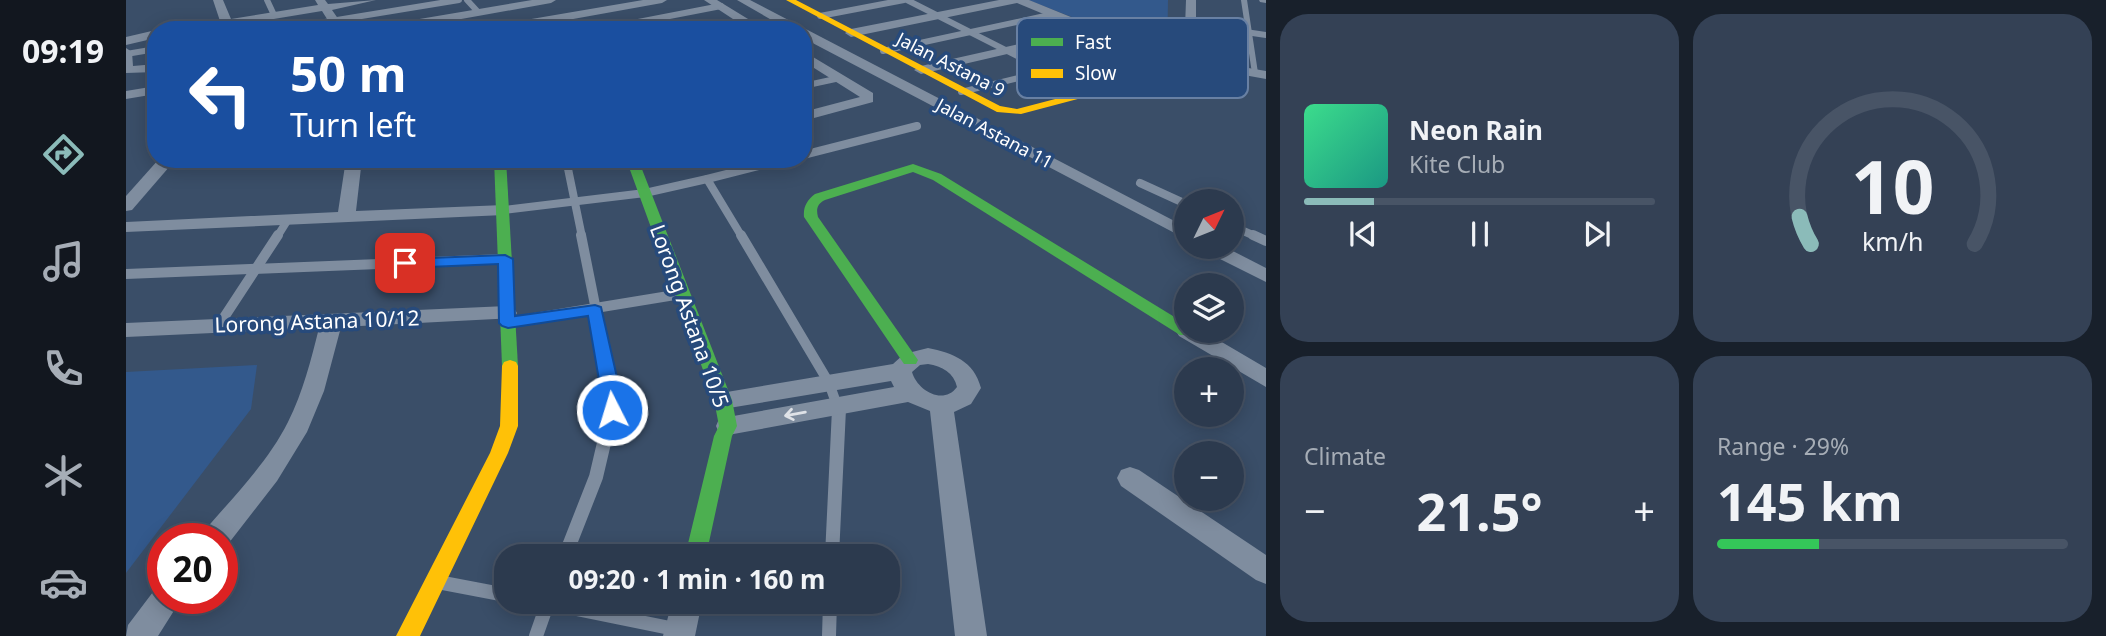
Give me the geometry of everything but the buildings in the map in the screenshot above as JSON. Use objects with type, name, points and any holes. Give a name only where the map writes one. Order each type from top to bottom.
[{"type":"street","points":[[218,0],[226,21]]},
{"type":"street","points":[[233,21],[274,15],[322,3],[371,0]]},
{"type":"street","points":[[428,21],[551,0]]},
{"type":"street","points":[[502,21],[603,5],[662,0]]},
{"type":"street","points":[[709,0],[744,21]]},
{"type":"street","points":[[741,0],[781,21]]},
{"type":"street","points":[[757,8],[793,0]]},
{"type":"street","name":"Jalan Astana 9","points":[[793,0],[883,51],[1006,113],[1071,98]]},
{"type":"street","points":[[851,33],[1017,0],[1061,18]]},
{"type":"street","points":[[1191,0],[1192,18]]},
{"type":"street","points":[[322,3],[334,21]]},
{"type":"street","points":[[531,21],[603,5]]},
{"type":"street","points":[[126,41],[147,36]]},
{"type":"street","name":"Jalan Astana 11","points":[[812,38],[1174,228]]},
{"type":"street","points":[[812,48],[820,42]]},
{"type":"street","points":[[921,71],[1017,49]]},
{"type":"street","points":[[126,53],[127,68],[147,69]]},
{"type":"street","points":[[812,59],[868,99],[812,115]]},
{"type":"street","points":[[126,83],[147,80]]},
{"type":"street","points":[[126,95],[147,92]]},
{"type":"street","points":[[126,206],[160,168]]},
{"type":"street","points":[[346,218],[353,168]]},
{"type":"street","points":[[408,636],[499,453],[509,426],[511,392],[501,168]]},
{"type":"street","name":"Lorong Astana 10/5","points":[[637,168],[723,400],[728,426],[723,436],[699,544]]},
{"type":"street","points":[[728,426],[839,406],[907,375],[918,357],[938,358],[957,366],[968,381],[966,395],[952,403],[941,404],[919,399],[907,375],[811,217],[811,202],[820,197],[913,168],[937,177],[1174,323]]},
{"type":"street","points":[[126,227],[504,210]]},
{"type":"street","points":[[1234,259],[1266,276]]},
{"type":"street","name":"Lorong Astana 10/12","points":[[126,330],[332,320],[507,318]]},
{"type":"street","points":[[228,523],[269,472],[296,430],[314,385],[332,320]]},
{"type":"street","points":[[1207,343],[1266,379]]},
{"type":"street","points":[[723,400],[829,383],[907,375]]},
{"type":"street","points":[[941,404],[971,636]]},
{"type":"street","points":[[1130,478],[1266,571]]},
{"type":"street","points":[[139,636],[155,614]]},
{"type":"lane","points":[[267,0],[274,15]]},
{"type":"lane","points":[[357,21],[459,0]]},
{"type":"lane","points":[[467,0],[478,12]]},
{"type":"lane","points":[[820,16],[906,0],[1017,56]]},
{"type":"lane","points":[[1244,0],[1246,18]]},
{"type":"lane","points":[[603,5],[618,21]]},
{"type":"lane","points":[[651,21],[721,6]]},
{"type":"lane","points":[[1040,18],[1054,15]]},
{"type":"lane","points":[[883,51],[1017,23]]},
{"type":"lane","points":[[1260,74],[1248,32],[1266,35]]},
{"type":"lane","points":[[126,53],[147,50]]},
{"type":"lane","points":[[812,84],[840,78]]},
{"type":"lane","points":[[961,92],[1017,79]]},
{"type":"lane","points":[[812,152],[917,126]]},
{"type":"lane","points":[[567,168],[612,395],[611,425],[604,455],[570,544]]},
{"type":"lane","points":[[504,210],[645,193],[750,168]]},
{"type":"lane","points":[[707,179],[829,383],[839,406],[833,544]]},
{"type":"lane","points":[[1140,183],[1174,199]]},
{"type":"lane","points":[[219,325],[253,269],[287,221]]},
{"type":"lane","points":[[1244,231],[1266,241]]},
{"type":"lane","points":[[126,274],[505,259]]},
{"type":"lane","points":[[507,318],[595,310],[683,294]]},
{"type":"lane","points":[[436,581],[494,593]]},
{"type":"lane","points":[[536,636],[542,614]]},
{"type":"lane","points":[[624,614],[682,623]]},
{"type":"lane","points":[[829,636],[830,614]]},
{"type":"shaded area","points":[[1028,0],[1168,0],[1168,18],[1074,18]]},
{"type":"shaded area","points":[[257,365],[251,409],[164,523],[147,523],[147,545],[126,573],[126,372]]},
{"type":"traffic: fast","points":[[500,168],[510,366]]},
{"type":"traffic: fast","points":[[635,168],[723,400],[728,426],[723,436],[699,544]]},
{"type":"traffic: fast","points":[[910,360],[811,217],[810,210],[811,205],[820,197],[913,168],[937,177],[1174,324]]},
{"type":"traffic: slow","points":[[790,0],[997,109],[1017,112],[1070,98]]},
{"type":"traffic: slow","points":[[408,636],[499,453],[509,426],[510,366]]},
{"type":"route","points":[[405,263],[505,259],[508,323],[595,310],[612,395],[612,410]]}]
